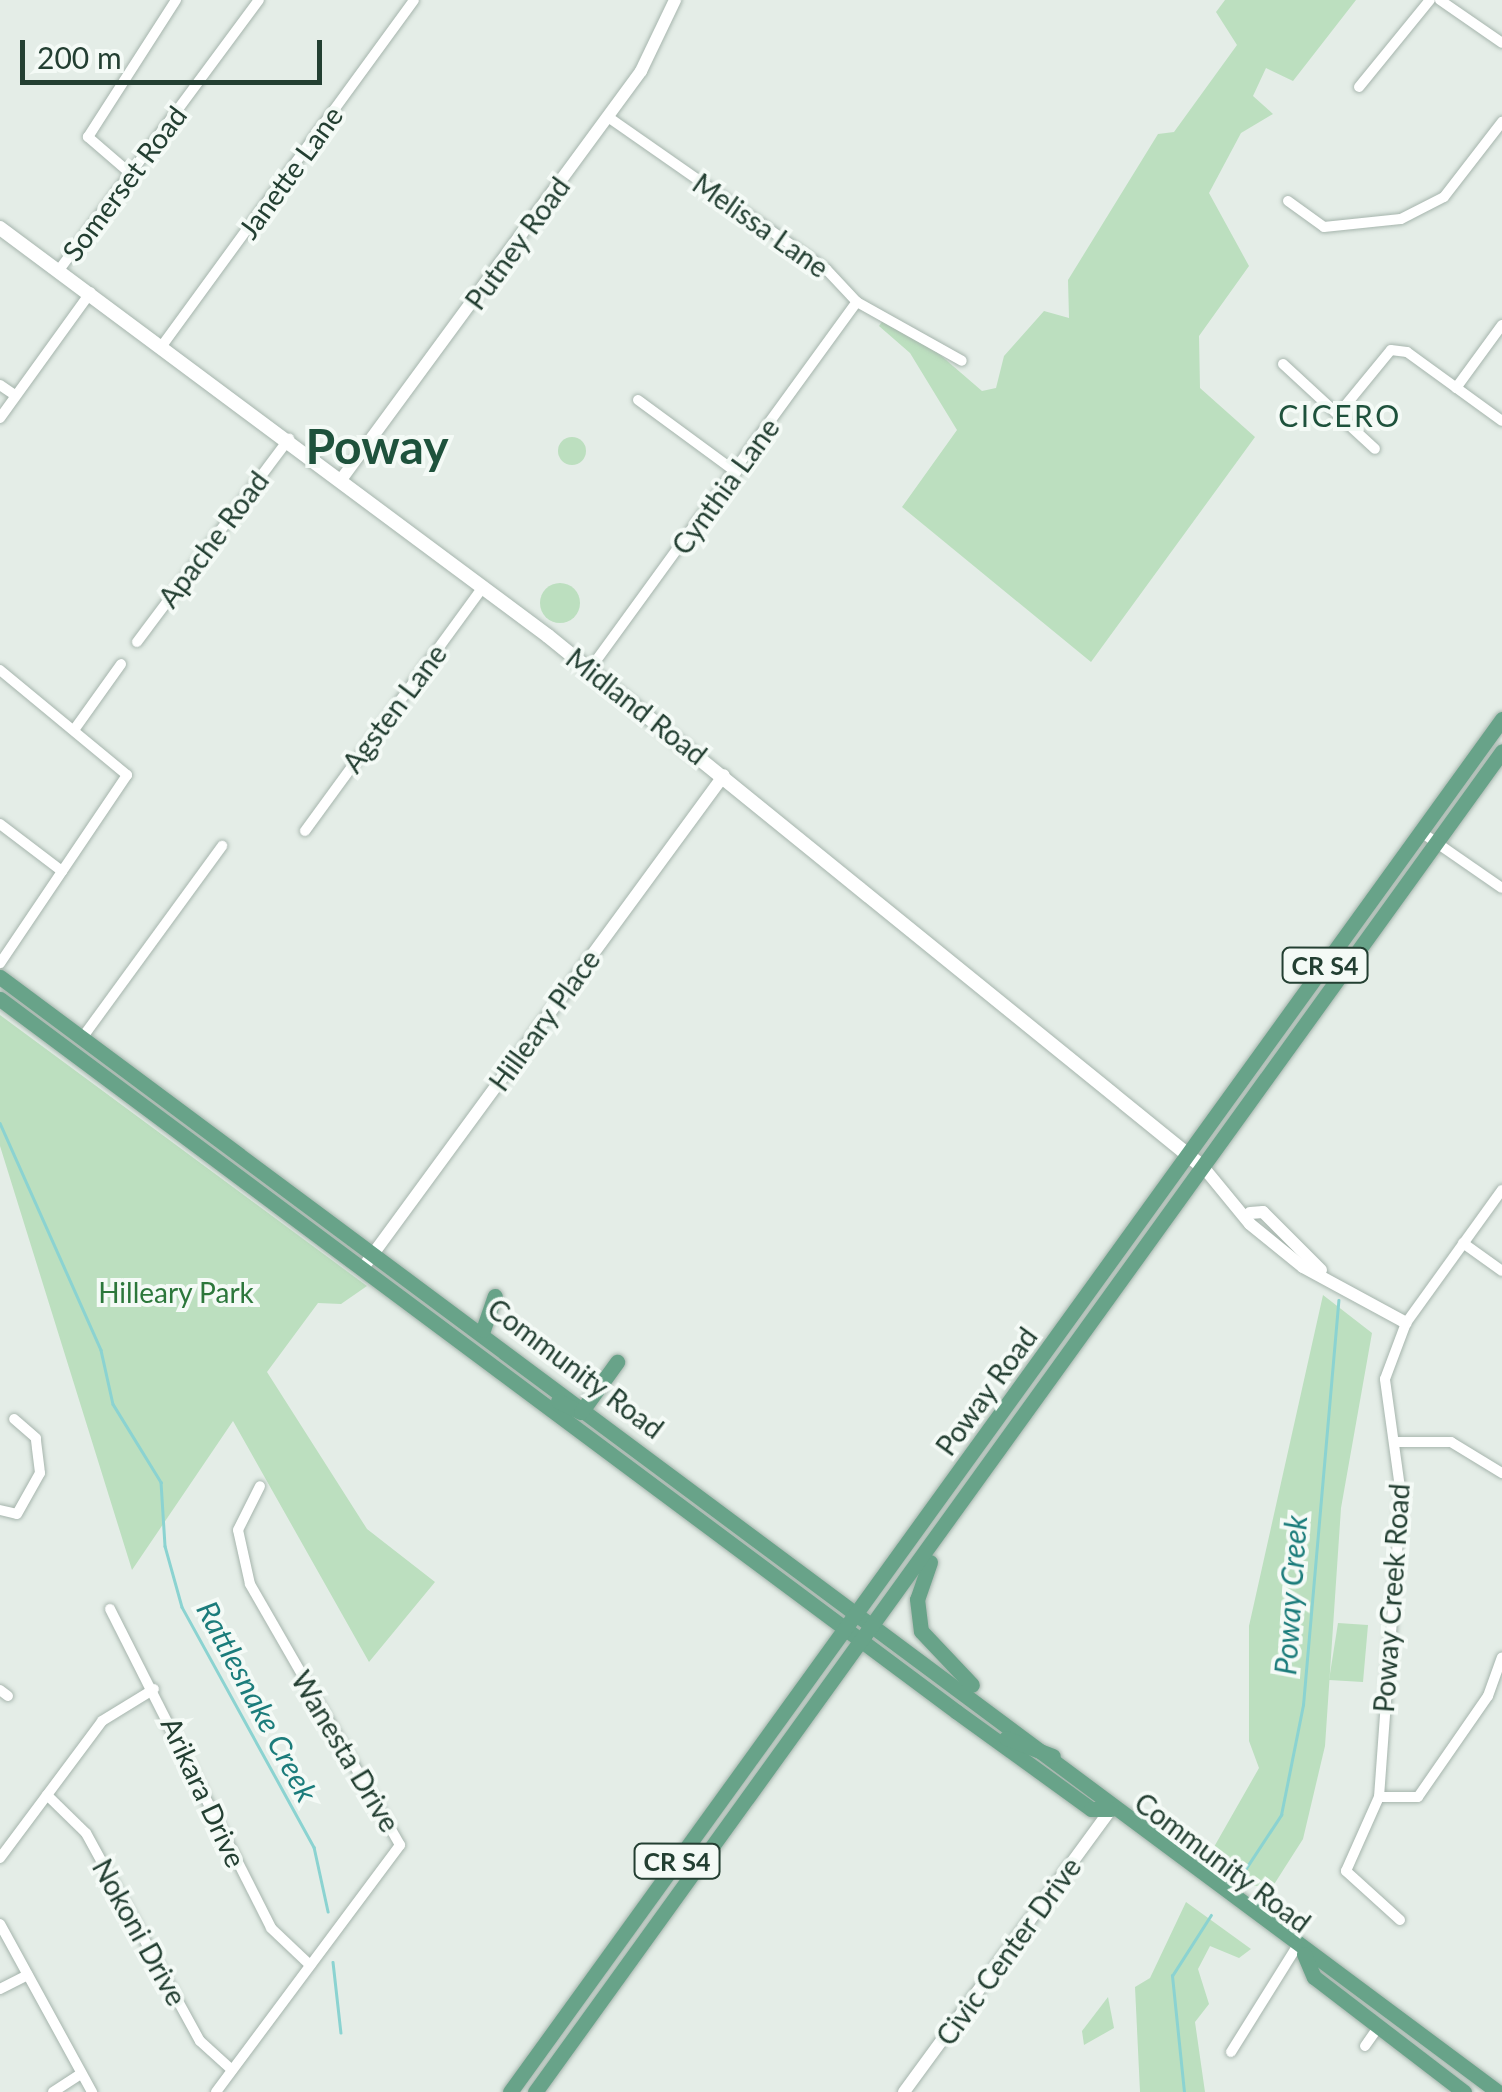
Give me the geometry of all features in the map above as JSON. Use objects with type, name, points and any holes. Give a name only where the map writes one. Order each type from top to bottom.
[{"type":"main road","name":"Midland Road","points":[[0,228],[291,436],[590,669],[1204,1168]]},
{"type":"main road","name":"Poway Road","points":[[510,2092],[1502,720]]},
{"type":"main road","name":"Poway Road","points":[[532,2092],[954,1517],[1502,751]]},
{"type":"main road","points":[[1296,1039],[1294,1024],[1334,953]]},
{"type":"main road","name":"Community Road","points":[[0,977],[136,1071],[857,1612],[1105,1792],[1112,1809],[1300,1951],[1391,2011],[1498,2092]]},
{"type":"main road","name":"Community Road","points":[[5,1002],[365,1265],[844,1629],[1092,1809],[1112,1809]]},
{"type":"main road","points":[[5,1002],[76,1041],[85,1034]]},
{"type":"main road","points":[[1248,1107],[1288,1035],[1284,1022]]},
{"type":"main road","points":[[74,1052],[127,1079],[136,1071]]},
{"type":"main road","points":[[483,1330],[495,1296]]},
{"type":"main road","points":[[1032,1408],[1032,1385],[1074,1310]]},
{"type":"main road","points":[[470,1345],[574,1412],[586,1407],[616,1362],[567,1393]]},
{"type":"main road","points":[[969,1496],[1020,1411],[1015,1393]]},
{"type":"main road","points":[[599,1444],[610,1437],[673,1472]]},
{"type":"main road","points":[[651,1481],[711,1514],[722,1508]]},
{"type":"main road","points":[[954,1517],[919,1587],[921,1631],[1030,1737]]},
{"type":"main road","points":[[996,1739],[1057,1757]]},
{"type":"main road","points":[[702,1860],[748,1782],[746,1764]]},
{"type":"main road","points":[[642,1944],[637,1932],[676,1862]]},
{"type":"main road","points":[[585,2022],[628,1946],[624,1934]]},
{"type":"main road","name":"Community Road","points":[[1300,1951],[1314,1977],[1464,2092]]},
{"type":"main road","points":[[1365,2016],[1391,2011]]},
{"type":"main road","points":[[532,2092],[548,2056],[543,2046]]},
{"type":"main road","points":[[520,2092],[527,2069]]},
{"type":"street","points":[[131,174],[88,137],[176,0]]},
{"type":"street","name":"Somerset Road","points":[[59,270],[259,0]]},
{"type":"street","name":"Janette Lane","points":[[164,343],[414,0]]},
{"type":"street","name":"Putney Road","points":[[343,477],[608,117],[653,52],[675,0]]},
{"type":"street","points":[[1359,88],[1430,0]]},
{"type":"street","points":[[1440,0],[1502,43]]},
{"type":"street","name":"Melissa Lane","points":[[608,117],[826,269],[857,302],[962,361]]},
{"type":"street","points":[[1288,201],[1324,227],[1401,220],[1444,197],[1502,122]]},
{"type":"street","points":[[0,418],[92,292]]},
{"type":"street","name":"Cynthia Lane","points":[[590,669],[857,302]]},
{"type":"street","points":[[1456,388],[1502,325]]},
{"type":"street","points":[[1340,412],[1391,350],[1456,388],[1502,421]]},
{"type":"street","points":[[1283,364],[1340,412],[1375,449]]},
{"type":"street","points":[[0,385],[15,396]]},
{"type":"street","points":[[638,400],[736,472]]},
{"type":"street","name":"Apache Road","points":[[137,642],[291,436]]},
{"type":"street","name":"Agsten Lane","points":[[306,830],[484,587]]},
{"type":"street","points":[[74,730],[121,664]]},
{"type":"street","points":[[0,670],[127,775],[0,964]]},
{"type":"street","name":"Hilleary Place","points":[[365,1265],[724,775]]},
{"type":"street","points":[[0,824],[62,871]]},
{"type":"street","points":[[1421,832],[1502,888]]},
{"type":"street","points":[[85,1034],[222,846]]},
{"type":"street","name":"Midland Road","points":[[1204,1168],[1250,1213],[1263,1212],[1321,1270],[1406,1323]]},
{"type":"street","name":"Poway Creek Road","points":[[1400,1920],[1346,1871],[1379,1798],[1401,1495],[1384,1397],[1406,1323],[1502,1190]]},
{"type":"street","points":[[1463,1243],[1502,1271]]},
{"type":"street","points":[[0,1510],[17,1514],[34,1496],[39,1450],[14,1419]]},
{"type":"street","points":[[1394,1442],[1451,1442],[1502,1474]]},
{"type":"street","name":"Wanesta Drive","points":[[216,2092],[400,1839],[250,1584],[238,1530],[260,1486]]},
{"type":"street","name":"Arikara Drive","points":[[110,1609],[271,1928],[310,1965]]},
{"type":"street","points":[[1379,1798],[1418,1797],[1481,1707],[1502,1657]]},
{"type":"street","points":[[0,1858],[105,1718],[154,1690]]},
{"type":"street","name":"Nokoni Drive","points":[[48,1795],[86,1833],[200,2041],[232,2070]]},
{"type":"street","name":"Civic Center Drive","points":[[905,2092],[1112,1809]]},
{"type":"street","points":[[0,1924],[92,2092]]},
{"type":"street","points":[[1231,2052],[1300,1951]]},
{"type":"street","points":[[0,1990],[28,1975]]},
{"type":"street","points":[[1365,2046],[1379,2026]]},
{"type":"street","points":[[53,2092],[81,2074]]},
{"type":"green space","points":[[1225,0],[1356,0],[1293,81],[1266,68],[1253,96],[1273,114],[1241,133],[1209,193],[1249,266],[1199,336],[1200,388],[1255,437],[1091,662],[902,507],[957,430],[910,353],[879,326],[884,319],[924,341],[982,391],[996,388],[1004,356],[1044,311],[1069,318],[1068,280],[1158,134],[1174,132],[1237,45],[1216,12]]},
{"type":"green space","points":[[572,437],[582,441],[586,451],[582,461],[572,465],[562,461],[558,451],[562,441]]},
{"type":"green space","points":[[560,583],[574,589],[580,603],[574,617],[560,623],[546,617],[540,603],[546,589]]},
{"type":"green space","name":"Hilleary Park","points":[[0,1015],[367,1286],[341,1304],[318,1303],[267,1372],[367,1529],[435,1582],[369,1662],[233,1421],[132,1570],[0,1146]]},
{"type":"green space","points":[[1323,1295],[1372,1333],[1341,1508],[1325,1746],[1303,1839],[1273,1886],[1246,1886],[1210,1854],[1259,1768],[1249,1741],[1249,1626]]},
{"type":"green space","points":[[1338,1623],[1368,1625],[1363,1682],[1329,1680]]},
{"type":"green space","points":[[1186,1902],[1251,1949],[1239,1958],[1210,1946],[1198,1969],[1209,2004],[1195,2022],[1205,2092],[1140,2092],[1135,1987],[1150,1978]]},
{"type":"green space","points":[[1108,1997],[1114,2028],[1084,2045],[1082,2031]]},
{"type":"waterway","name":"Rattlesnake Creek","points":[[0,1123],[101,1350],[113,1404],[161,1482],[165,1546],[182,1607],[314,1847],[328,1911]]},
{"type":"waterway","name":"Poway Creek","points":[[1239,1879],[1281,1815],[1303,1705],[1338,1301]]},
{"type":"waterway","name":"Poway Creek","points":[[1184,2092],[1172,1976],[1211,1915]]},
{"type":"waterway","name":"Rattlesnake Creek","points":[[333,1962],[341,2033]]},
{"type":"district","name":"CICERO","points":[[1340,415]]},
{"type":"district","name":"Poway","points":[[377,446]]}]
